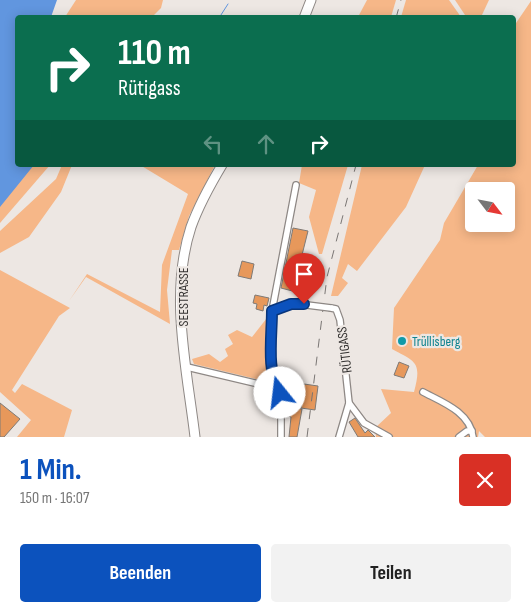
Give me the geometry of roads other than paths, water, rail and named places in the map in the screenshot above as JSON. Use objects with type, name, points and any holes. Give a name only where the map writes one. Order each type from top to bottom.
[{"type":"main road","points":[[305,15],[311,0]]},
{"type":"main road","name":"SEESTRASSE","points":[[195,437],[180,299],[183,265],[189,234],[198,211],[221,167]]},
{"type":"street","points":[[281,437],[281,396],[274,385],[272,311],[296,185]]},
{"type":"street","name":"RÜTIGASS","points":[[272,311],[291,304],[336,309],[340,320],[349,403],[370,427],[389,437]]},
{"type":"street","points":[[187,367],[267,386],[274,385]]},
{"type":"street","points":[[423,392],[458,412],[472,434]]},
{"type":"street","points":[[339,437],[349,403]]},
{"type":"street","points":[[346,418],[357,414]]},
{"type":"street","points":[[459,437],[467,431],[472,434]]},
{"type":"water","points":[[0,0],[57,0],[52,15],[15,15],[15,167],[32,167],[0,207]]},
{"type":"waterway","points":[[221,15],[228,4]]},
{"type":"railway","points":[[397,15],[401,0]]},
{"type":"railway","points":[[307,437],[327,277],[355,167]]},
{"type":"place","name":"Trüllisberg","points":[[402,341]]}]
